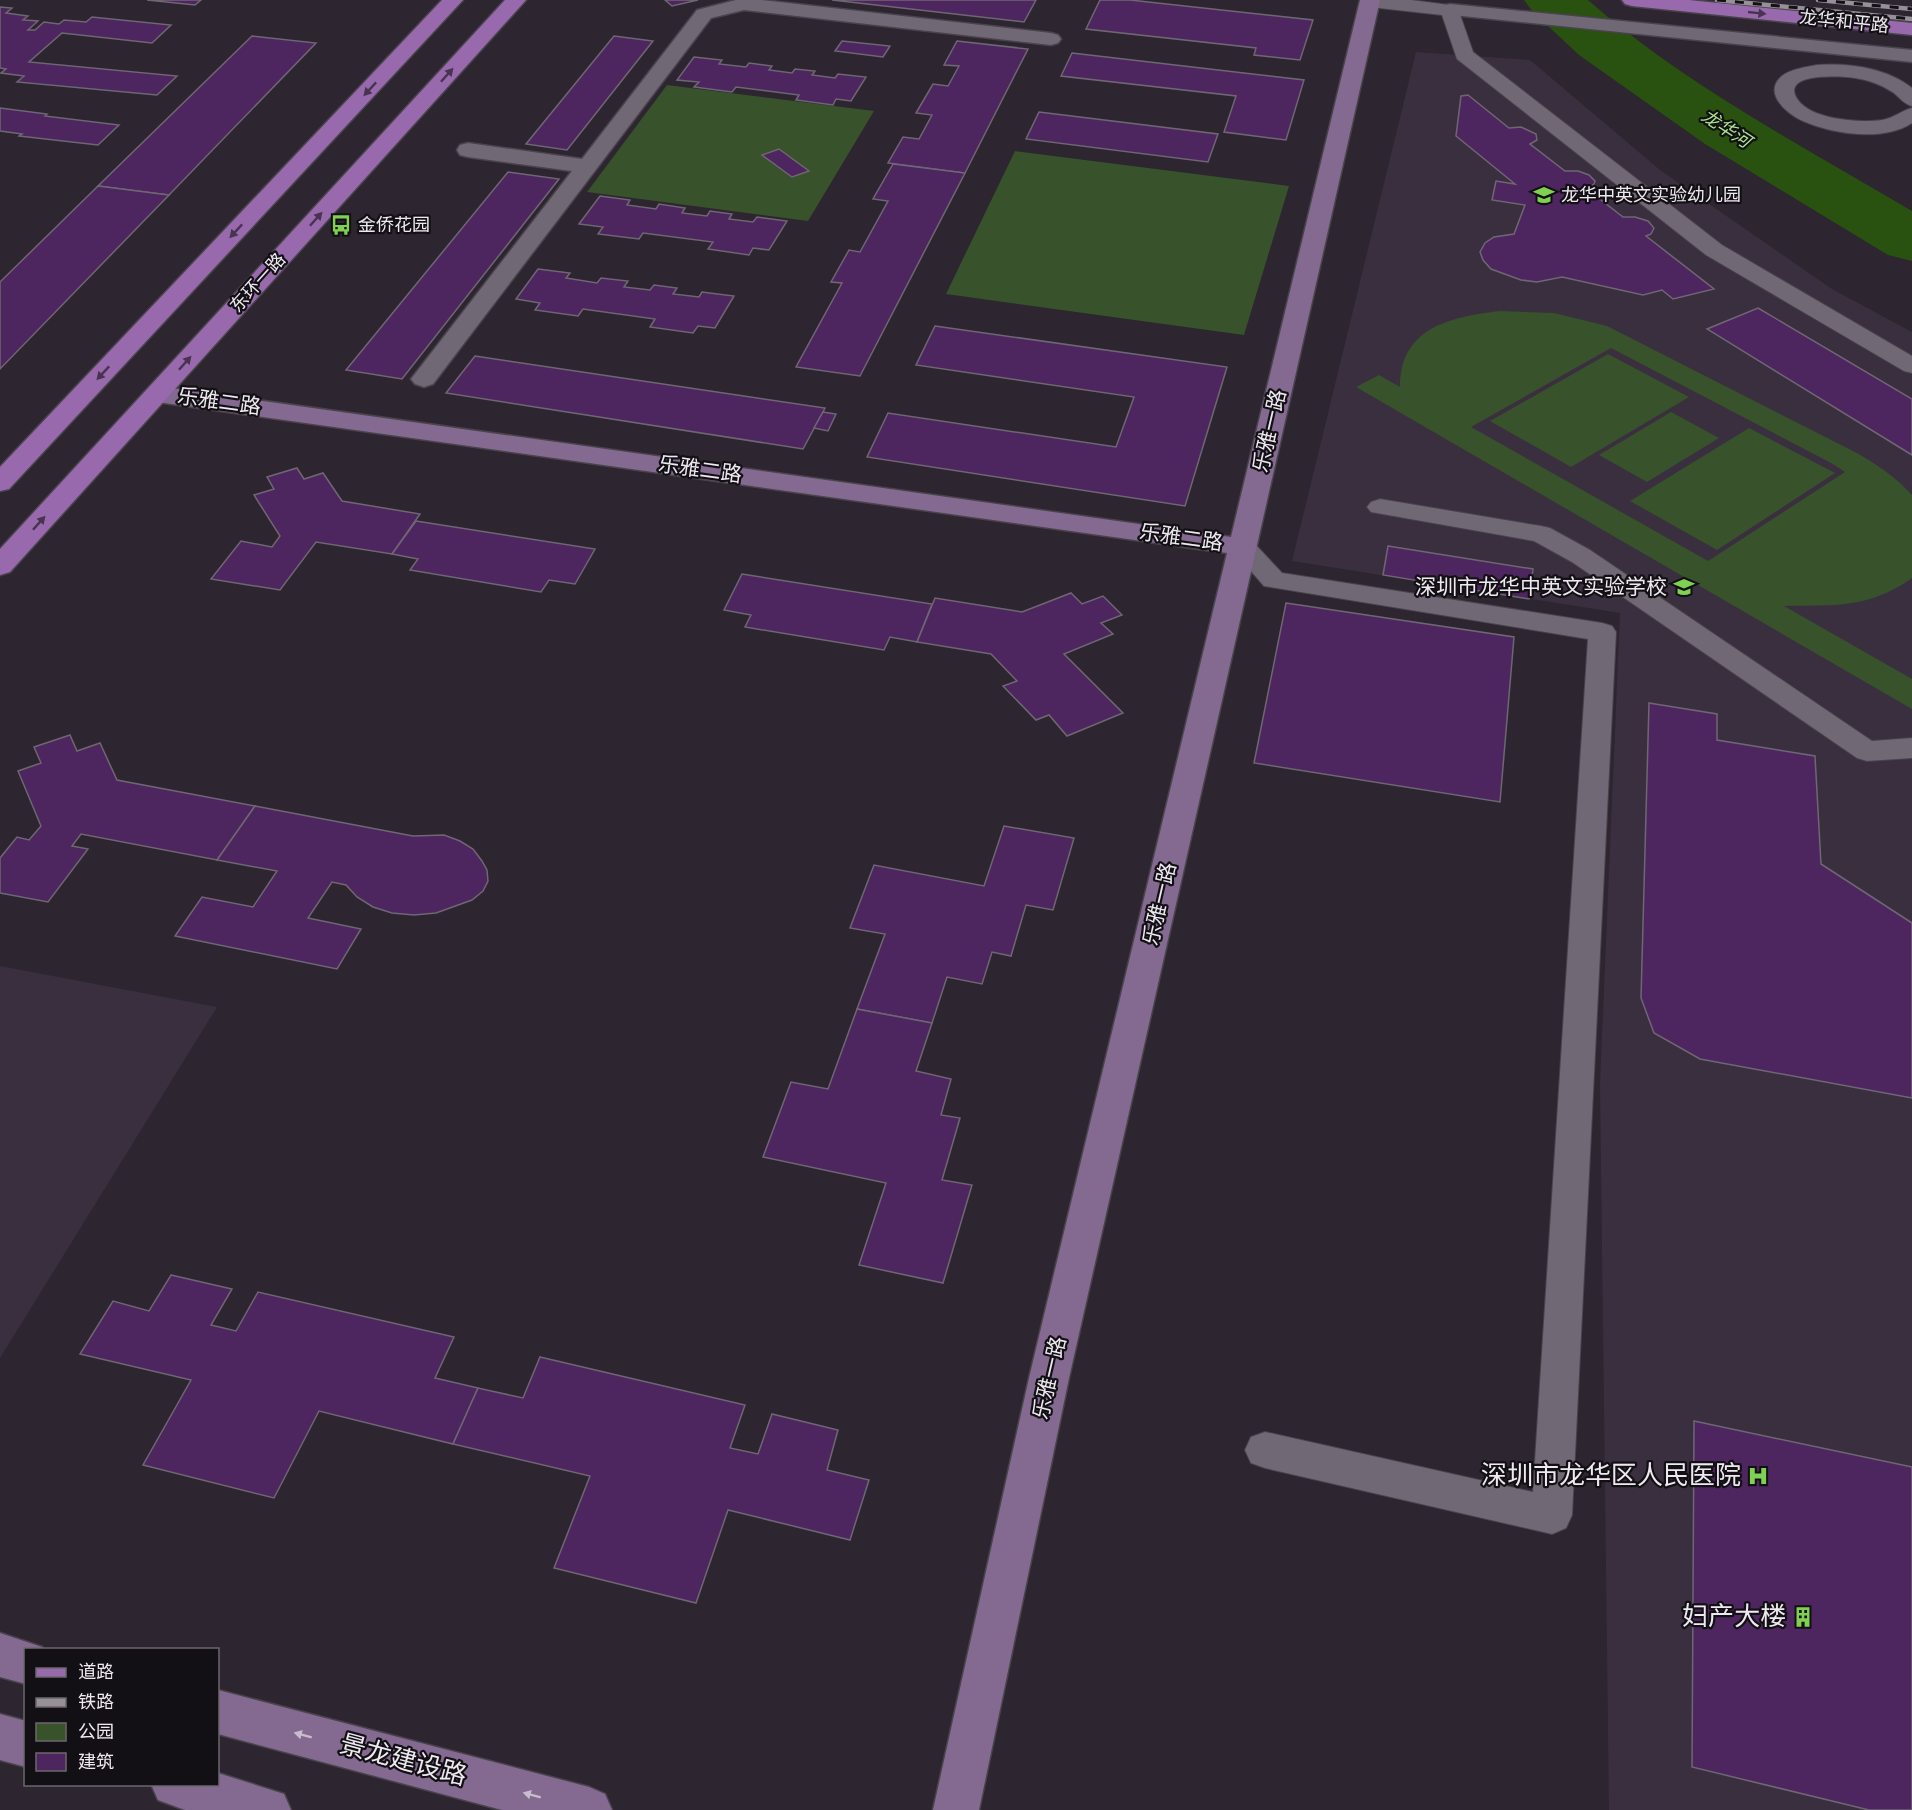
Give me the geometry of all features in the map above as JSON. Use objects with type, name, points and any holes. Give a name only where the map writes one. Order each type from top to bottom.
[{"type":"main road","points":[[1,481],[453,0]]},
{"type":"main road","name":"东环一路","points":[[0,566],[516,0]]},
{"type":"main road","name":"龙华和平路","points":[[1632,0],[1912,29]]},
{"type":"street","name":"乐雅一路","points":[[956,1810],[1049,1378],[1370,0]]},
{"type":"street","points":[[424,379],[704,14],[744,4],[1051,39]]},
{"type":"street","points":[[1450,10],[1912,56]]},
{"type":"street","points":[[468,150],[588,166]]},
{"type":"street","name":"乐雅二路","points":[[157,394],[1243,547]]},
{"type":"street","points":[[0,1655],[24,1661]]},
{"type":"street","name":"景龙建设路","points":[[219,1712],[589,1810]]},
{"type":"street","points":[[0,1737],[24,1743]]},
{"type":"street","points":[[178,1786],[268,1810]]},
{"type":"lane","points":[[1370,0],[1450,10],[1464,55],[1714,250],[1912,366]]},
{"type":"lane","points":[[1821,47],[1826,70]]},
{"type":"lane","points":[[1912,100],[1903,90],[1876,77],[1842,70],[1826,70],[1798,75],[1788,81],[1784,89],[1786,98],[1807,115],[1824,122],[1864,128],[1897,124],[1912,114]]},
{"type":"lane","points":[[1380,507],[1541,534],[1581,556],[1867,751],[1912,748]]},
{"type":"lane","points":[[1243,547],[1274,580],[1602,632],[1552,1515],[1264,1450]]},
{"type":"shaded area","name":"深圳市龙华中英文实验学校","points":[[1416,52],[1530,60],[1660,170],[1832,289],[1912,332],[1912,1810],[1609,1810],[1600,1084],[1620,613],[1292,561]]},
{"type":"shaded area","points":[[0,966],[217,1007],[0,1358]]},
{"type":"green space","points":[[667,85],[874,111],[808,221],[587,192]]},
{"type":"green space","points":[[1015,151],[1289,186],[1244,335],[946,294]]},
{"type":"green space","points":[[1500,311],[1554,313],[1607,326],[1853,451],[1877,465],[1899,482],[1912,495],[1912,578],[1896,588],[1866,600],[1835,605],[1784,606],[1912,679],[1912,709],[1356,387],[1379,375],[1400,387],[1402,367],[1409,351],[1419,338],[1447,322]],"holes":[[[1611,348],[1845,472],[1708,561],[1471,427]]]},
{"type":"green space","points":[[1608,354],[1689,397],[1571,467],[1490,421]]},
{"type":"green space","points":[[1671,412],[1719,438],[1647,482],[1599,455]]},
{"type":"green space","points":[[1749,428],[1835,473],[1717,550],[1630,501]]},
{"type":"building","points":[[147,0],[201,0],[195,5]]},
{"type":"building","points":[[665,0],[698,0],[672,6]]},
{"type":"building","points":[[832,0],[1036,0],[1024,22]]},
{"type":"building","points":[[1100,0],[1130,0],[1313,20],[1300,60],[1254,55],[1256,48],[1086,29]]},
{"type":"building","points":[[0,7],[12,8],[6,13],[28,16],[23,20],[38,21],[28,30],[35,30],[44,22],[59,24],[64,20],[86,22],[92,17],[171,25],[152,43],[62,33],[29,62],[177,76],[157,95],[17,82],[24,76],[1,73],[6,69],[0,68]]},
{"type":"building","points":[[252,36],[316,43],[169,195],[98,186]]},
{"type":"building","points":[[614,36],[653,41],[567,150],[526,144]]},
{"type":"building","points":[[842,41],[890,46],[883,57],[835,51]]},
{"type":"building","points":[[957,41],[1028,49],[965,173],[888,163],[903,137],[919,139],[932,115],[916,113],[933,84],[948,86],[959,66],[944,65]]},
{"type":"building","points":[[1072,53],[1304,80],[1286,140],[1224,132],[1236,96],[1061,76]]},
{"type":"building","points":[[694,57],[722,60],[719,64],[746,67],[749,63],[772,66],[769,70],[792,73],[795,69],[815,71],[812,75],[835,78],[838,74],[866,77],[851,101],[836,99],[833,105],[796,100],[799,95],[736,87],[732,92],[694,87],[699,82],[677,80]]},
{"type":"building","name":"龙华中英文实验幼儿园","points":[[1468,95],[1509,128],[1521,127],[1536,134],[1537,140],[1530,144],[1565,171],[1578,171],[1589,175],[1595,181],[1587,189],[1623,217],[1635,217],[1648,221],[1654,228],[1651,234],[1646,236],[1714,289],[1673,299],[1662,290],[1643,295],[1562,277],[1537,282],[1521,280],[1491,269],[1483,260],[1480,252],[1485,243],[1494,237],[1514,234],[1525,205],[1492,200],[1496,181],[1515,184],[1456,136],[1461,96]]},
{"type":"building","points":[[0,108],[119,125],[98,145],[19,136],[22,134],[0,131]]},
{"type":"building","points":[[1039,112],[1218,134],[1208,162],[1026,139]]},
{"type":"building","points":[[779,149],[809,171],[792,177],[762,155]]},
{"type":"building","points":[[893,164],[965,173],[860,376],[796,367],[842,283],[831,282],[849,250],[860,252],[888,201],[873,199]]},
{"type":"building","points":[[508,172],[559,179],[402,379],[346,370]]},
{"type":"building","points":[[98,186],[169,195],[0,369],[0,282]]},
{"type":"building","points":[[600,196],[630,200],[627,205],[656,209],[659,204],[685,208],[682,213],[707,216],[710,211],[732,214],[729,219],[753,222],[757,217],[787,221],[769,250],[753,248],[749,255],[708,249],[713,242],[643,233],[639,239],[598,234],[603,227],[579,224]]},
{"type":"building","points":[[538,269],[570,273],[566,278],[597,283],[601,278],[628,281],[624,287],[650,290],[654,285],[677,288],[673,294],[699,297],[702,292],[734,296],[715,328],[698,326],[693,333],[650,327],[655,319],[583,309],[578,316],[535,310],[540,303],[516,299]]},
{"type":"building","points":[[1758,308],[1912,399],[1912,455],[1707,329]]},
{"type":"building","points":[[935,326],[1227,367],[1185,506],[867,457],[888,413],[1116,447],[1134,397],[916,365]]},
{"type":"building","points":[[475,356],[825,408],[803,449],[446,393]]},
{"type":"building","points":[[823,412],[836,414],[828,431],[814,428]]},
{"type":"building","points":[[297,468],[304,479],[323,473],[342,501],[420,514],[392,554],[316,542],[280,590],[211,579],[241,541],[272,547],[280,536],[254,495],[274,489],[267,477]]},
{"type":"building","points":[[416,521],[595,549],[575,584],[549,580],[541,592],[410,570],[418,559],[392,554]]},
{"type":"building","points":[[1388,546],[1533,569],[1529,599],[1383,575]]},
{"type":"building","points":[[742,574],[932,604],[917,642],[890,637],[884,650],[745,627],[751,615],[724,610]]},
{"type":"building","points":[[1071,593],[1082,604],[1103,596],[1122,615],[1101,623],[1113,634],[1064,654],[1123,713],[1067,736],[1049,715],[1036,720],[1003,686],[1017,681],[991,654],[917,642],[935,598],[1022,612]]},
{"type":"building","points":[[1286,603],[1514,637],[1500,802],[1254,763]]},
{"type":"building","points":[[1649,703],[1717,714],[1717,740],[1815,756],[1821,864],[1912,923],[1912,1098],[1700,1059],[1654,1033],[1641,998]]},
{"type":"building","points":[[70,735],[77,751],[100,743],[117,780],[255,806],[217,860],[81,834],[72,846],[88,849],[48,902],[0,893],[0,858],[17,837],[29,840],[41,826],[18,771],[41,763],[34,747]]},
{"type":"building","points":[[255,806],[413,836],[444,835],[473,849],[487,870],[488,881],[483,891],[472,900],[436,913],[414,915],[392,913],[373,907],[357,897],[346,885],[332,882],[308,918],[361,929],[337,969],[175,936],[202,897],[253,907],[277,871],[217,860]]},
{"type":"building","points":[[1004,826],[1074,838],[1053,910],[1026,905],[1011,956],[992,952],[982,984],[947,977],[932,1023],[857,1009],[885,934],[850,928],[874,865],[984,886]]},
{"type":"building","points":[[857,1009],[932,1023],[916,1071],[951,1079],[941,1115],[960,1118],[942,1180],[972,1185],[943,1283],[859,1265],[886,1183],[763,1157],[791,1082],[828,1089]]},
{"type":"building","points":[[171,1275],[232,1289],[211,1325],[236,1331],[258,1292],[454,1337],[435,1378],[478,1388],[453,1444],[319,1411],[274,1498],[143,1465],[191,1380],[80,1354],[113,1301],[149,1311]]},
{"type":"building","points":[[540,1357],[745,1405],[730,1448],[758,1454],[772,1414],[838,1430],[827,1470],[869,1480],[850,1540],[728,1510],[696,1603],[554,1568],[590,1476],[453,1444],[478,1388],[523,1398]]},
{"type":"building","name":"妇产大楼","points":[[1694,1421],[1912,1467],[1912,1810],[1869,1810],[1692,1767]]},
{"type":"waterway","name":"龙华河","points":[[1553,0],[1600,42],[1727,131],[1912,240]]},
{"type":"railway","points":[[1717,0],[1912,19]]},
{"type":"railway","points":[[1818,0],[1912,9]]},
{"type":"place","name":"龙华中英文实验幼儿园","points":[[1544,195]]},
{"type":"place","name":"金侨花园","points":[[341,225]]},
{"type":"place","name":"深圳市龙华中英文实验学校","points":[[1684,587]]},
{"type":"place","name":"深圳市龙华区人民医院","points":[[1758,1476]]},
{"type":"place","name":"妇产大楼","points":[[1803,1617]]}]
